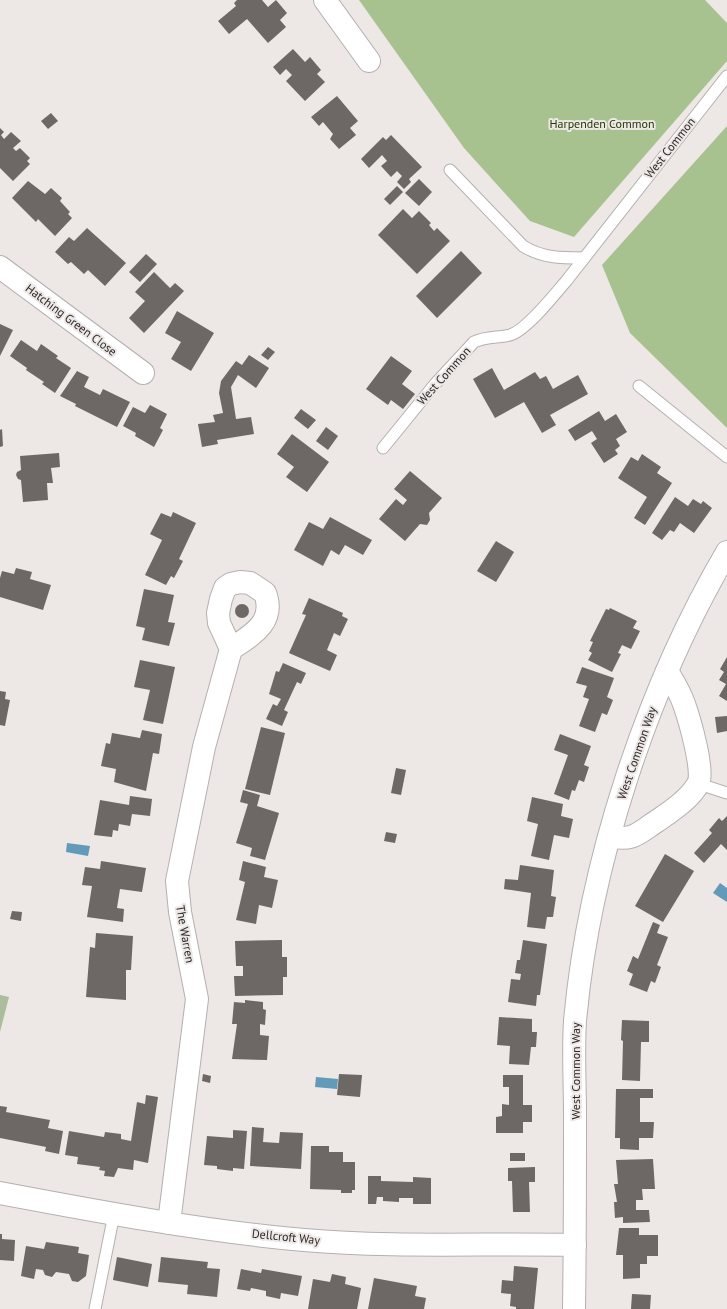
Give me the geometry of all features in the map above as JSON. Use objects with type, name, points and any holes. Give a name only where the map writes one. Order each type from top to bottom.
[{"type":"street","points":[[325,0],[369,61]]},
{"type":"street","name":"Hatching Green Close","points":[[0,267],[143,373]]},
{"type":"street","name":"West Common Way","points":[[574,1309],[575,1023],[588,929],[610,836],[635,755],[667,671],[692,616],[727,552]]},
{"type":"street","name":"The Warren","points":[[169,1223],[197,999],[180,912],[178,881],[204,748],[231,649]]},
{"type":"street","points":[[610,836],[624,839],[633,837],[662,818],[690,794],[699,784],[700,768],[693,733],[684,703],[667,671]]},
{"type":"street","name":"Dellcroft Way","points":[[0,1193],[169,1223],[303,1240],[364,1244],[575,1245]]},
{"type":"lane","name":"West Common","points":[[383,448],[435,384],[474,342],[481,338],[509,335],[519,331],[548,302],[727,76]]},
{"type":"lane","points":[[450,170],[523,246],[534,253],[552,258],[584,258]]},
{"type":"lane","points":[[639,386],[727,457]]},
{"type":"lane","points":[[699,784],[727,793]]},
{"type":"lane","points":[[95,1309],[114,1214]]},
{"type":"green space","name":"Harpenden Common","points":[[359,0],[705,0],[727,23],[727,61],[574,237],[530,221],[464,148]]},
{"type":"green space","points":[[727,126],[727,428],[630,333],[602,265]]},
{"type":"green space","points":[[0,995],[9,997],[0,1032]]},
{"type":"water","points":[[67,843],[90,846],[88,856],[66,852]]},
{"type":"water","points":[[720,883],[727,888],[727,902],[713,893]]},
{"type":"water","points":[[316,1077],[338,1079],[337,1089],[315,1087]]},
{"type":"building","points":[[237,0],[262,0],[268,7],[276,0],[287,13],[280,20],[286,27],[268,43],[247,19],[229,34],[218,21],[236,6],[234,3]]},
{"type":"building","points":[[293,49],[305,62],[310,57],[321,70],[317,74],[325,82],[305,101],[286,81],[292,75],[286,69],[280,75],[273,67]]},
{"type":"building","points":[[337,96],[358,121],[350,128],[356,135],[339,149],[330,139],[333,134],[323,122],[319,126],[311,117]]},
{"type":"building","points":[[51,113],[58,121],[48,129],[41,121]]},
{"type":"building","points":[[0,128],[4,132],[1,135],[4,139],[11,132],[21,141],[13,148],[16,151],[20,148],[30,158],[27,161],[30,164],[13,181],[0,168]]},
{"type":"building","points":[[391,135],[422,167],[409,179],[411,182],[404,189],[397,182],[402,176],[397,171],[391,177],[381,166],[387,161],[382,155],[369,168],[361,159],[383,137],[386,140]]},
{"type":"building","points":[[419,179],[432,192],[419,206],[405,193]]},
{"type":"building","points":[[28,181],[45,194],[51,188],[62,198],[60,201],[70,212],[68,214],[72,218],[55,236],[38,219],[36,222],[12,198]]},
{"type":"building","points":[[397,186],[403,192],[390,205],[384,199]]},
{"type":"building","points":[[403,209],[412,218],[419,211],[431,223],[429,225],[434,231],[437,228],[450,241],[417,274],[378,235]]},
{"type":"building","points":[[87,228],[126,263],[105,286],[88,270],[84,274],[71,262],[68,264],[55,252],[69,237],[74,241]]},
{"type":"building","points":[[461,251],[482,273],[437,318],[416,296]]},
{"type":"building","points":[[146,254],[157,264],[140,282],[129,272]]},
{"type":"building","points":[[154,272],[170,288],[175,283],[184,291],[144,333],[129,318],[145,301],[135,292]]},
{"type":"building","points":[[177,311],[214,333],[191,371],[171,359],[181,342],[165,333]]},
{"type":"building","points":[[0,324],[13,330],[0,356]]},
{"type":"building","points":[[21,340],[37,351],[41,344],[58,356],[56,358],[71,368],[55,393],[42,384],[44,382],[26,370],[27,368],[10,356]]},
{"type":"building","points":[[268,347],[275,352],[268,360],[261,355]]},
{"type":"building","points":[[249,355],[269,368],[256,388],[238,375],[231,387],[236,419],[251,417],[254,434],[217,440],[218,444],[202,447],[198,424],[215,422],[213,415],[223,413],[219,393],[221,381],[236,361],[242,365]]},
{"type":"building","points":[[391,356],[412,371],[402,384],[415,394],[403,409],[391,400],[388,405],[366,389]]},
{"type":"building","points":[[492,368],[504,390],[535,372],[540,379],[546,376],[553,389],[578,375],[588,394],[550,415],[556,425],[542,433],[524,402],[495,418],[473,379]]},
{"type":"building","points":[[77,371],[89,377],[84,387],[100,395],[103,389],[130,402],[117,427],[75,406],[76,404],[60,396]]},
{"type":"building","points":[[150,405],[167,414],[160,428],[163,430],[154,447],[135,436],[136,433],[123,426],[133,407],[145,413]]},
{"type":"building","points":[[301,409],[316,420],[308,429],[294,418]]},
{"type":"building","points":[[599,411],[605,421],[616,414],[627,432],[616,439],[620,446],[615,450],[618,454],[604,463],[591,443],[597,439],[592,431],[575,441],[568,430]]},
{"type":"building","points":[[326,427],[338,436],[328,450],[316,441]]},
{"type":"building","points":[[2,429],[3,446],[0,447],[0,430]]},
{"type":"building","points":[[292,434],[329,462],[307,492],[286,477],[294,467],[277,454]]},
{"type":"building","points":[[59,453],[60,467],[51,468],[53,483],[47,483],[48,500],[23,502],[21,480],[18,479],[16,475],[17,472],[21,470],[20,456]]},
{"type":"building","points":[[642,454],[661,467],[657,473],[672,483],[645,525],[634,518],[647,497],[618,478],[631,457],[638,461]]},
{"type":"building","points":[[410,471],[442,498],[429,513],[430,520],[427,525],[420,524],[405,541],[379,519],[396,499],[403,505],[407,500],[394,489]]},
{"type":"building","points":[[675,497],[688,506],[693,499],[701,504],[703,501],[712,508],[694,533],[680,523],[674,532],[670,530],[662,540],[652,533]]},
{"type":"building","points":[[173,512],[196,523],[179,559],[183,561],[174,578],[171,576],[166,585],[145,575],[162,540],[150,534],[161,513],[171,517]]},
{"type":"building","points":[[330,517],[372,540],[363,555],[345,545],[339,555],[331,550],[323,566],[294,550],[309,522],[323,529]]},
{"type":"building","points":[[496,541],[514,552],[496,582],[477,571]]},
{"type":"building","points":[[16,568],[32,572],[30,579],[51,585],[43,610],[0,597],[0,578],[2,571],[14,574]]},
{"type":"building","points":[[144,589],[174,595],[168,622],[175,623],[169,646],[142,640],[145,628],[136,626]]},
{"type":"building","points":[[309,598],[343,613],[342,616],[348,619],[340,636],[334,633],[327,650],[337,655],[330,671],[289,653],[306,615],[302,614]]},
{"type":"building","points":[[242,604],[247,606],[249,611],[247,616],[242,618],[237,616],[235,611],[237,606]]},
{"type":"building","points":[[610,608],[637,621],[633,628],[640,631],[631,649],[622,645],[618,653],[621,654],[612,672],[588,660],[592,653],[589,651],[593,642],[590,641],[606,609],[609,610]]},
{"type":"building","points":[[727,657],[727,701],[719,696],[726,684],[719,680],[724,672],[720,669]]},
{"type":"building","points":[[140,660],[175,667],[163,724],[143,720],[150,690],[134,687]]},
{"type":"building","points":[[283,663],[306,673],[301,684],[297,682],[284,710],[288,712],[282,726],[266,719],[273,704],[277,706],[281,699],[269,694],[276,671],[279,672]]},
{"type":"building","points":[[582,667],[614,678],[607,697],[613,700],[607,715],[602,713],[595,732],[579,726],[589,699],[583,697],[587,686],[576,683]]},
{"type":"building","points":[[0,691],[6,692],[5,699],[10,700],[5,726],[0,725]]},
{"type":"building","points":[[727,716],[727,731],[717,733],[715,717]]},
{"type":"building","points":[[261,727],[285,733],[270,795],[245,789]]},
{"type":"building","points":[[142,730],[162,734],[159,754],[153,753],[146,791],[114,782],[116,769],[101,766],[106,743],[110,744],[112,733],[140,738]]},
{"type":"building","points":[[560,734],[591,746],[584,765],[589,767],[584,782],[579,780],[575,791],[572,790],[569,800],[554,794],[568,755],[554,750]]},
{"type":"building","points":[[396,768],[406,770],[401,795],[391,793]]},
{"type":"building","points":[[243,790],[260,795],[257,806],[279,813],[265,860],[250,856],[252,848],[236,843],[248,804],[240,802]]},
{"type":"building","points":[[130,796],[152,799],[150,816],[132,814],[130,826],[119,824],[118,831],[113,830],[112,837],[94,835],[100,800],[129,805]]},
{"type":"building","points":[[532,797],[563,804],[561,816],[573,819],[569,838],[554,835],[549,860],[531,856],[538,824],[527,821]]},
{"type":"building","points":[[727,816],[727,850],[721,844],[704,863],[694,853],[712,833],[709,830],[719,818],[722,821]]},
{"type":"building","points":[[386,832],[397,834],[395,843],[384,841]]},
{"type":"building","points":[[665,854],[694,871],[663,922],[635,906]]},
{"type":"building","points":[[101,861],[146,868],[142,892],[120,889],[117,908],[124,909],[123,922],[87,917],[92,886],[82,885],[85,867],[100,869]]},
{"type":"building","points":[[243,861],[266,867],[264,877],[278,880],[272,908],[259,905],[256,924],[236,920],[245,882],[239,880]]},
{"type":"building","points":[[520,865],[554,870],[551,896],[556,897],[553,917],[547,917],[545,929],[527,927],[531,893],[504,889],[505,879],[518,880]]},
{"type":"building","points":[[12,911],[22,912],[21,921],[10,919]]},
{"type":"building","points":[[653,922],[660,925],[657,933],[668,937],[657,965],[661,967],[655,983],[651,981],[647,992],[629,985],[633,974],[627,971],[633,956],[638,959]]},
{"type":"building","points":[[96,933],[133,936],[131,970],[126,970],[126,1000],[86,997],[90,947],[95,948]]},
{"type":"building","points":[[282,940],[282,957],[287,957],[287,977],[283,977],[283,995],[235,996],[234,976],[243,976],[243,966],[236,966],[235,941]]},
{"type":"building","points":[[523,940],[547,944],[540,995],[537,995],[536,1006],[508,1002],[511,979],[520,980],[521,974],[515,973],[517,960],[520,960]]},
{"type":"building","points":[[245,1000],[263,1002],[263,1009],[266,1010],[265,1025],[260,1024],[260,1035],[269,1036],[267,1060],[232,1059],[237,1024],[232,1024],[234,1002],[245,1003]]},
{"type":"building","points":[[499,1017],[532,1019],[532,1032],[537,1032],[536,1047],[531,1047],[529,1065],[509,1064],[510,1046],[497,1045]]},
{"type":"building","points":[[622,1020],[649,1021],[649,1042],[641,1042],[640,1081],[622,1080]]},
{"type":"building","points":[[203,1074],[211,1076],[210,1083],[202,1081]]},
{"type":"building","points":[[339,1074],[362,1075],[360,1097],[337,1095]]},
{"type":"building","points":[[503,1075],[523,1075],[523,1105],[532,1105],[532,1122],[523,1122],[523,1133],[496,1133],[496,1117],[502,1116],[502,1104],[509,1105],[509,1087],[503,1087]]},
{"type":"building","points":[[616,1089],[653,1089],[653,1098],[640,1098],[640,1122],[654,1122],[653,1138],[639,1138],[639,1150],[620,1149],[620,1138],[615,1138]]},
{"type":"building","points":[[146,1095],[158,1097],[148,1163],[134,1160],[133,1170],[118,1168],[114,1177],[104,1176],[105,1171],[99,1170],[100,1167],[77,1164],[78,1157],[65,1155],[69,1131],[104,1137],[105,1132],[121,1134],[121,1139],[131,1141],[137,1102],[145,1104]]},
{"type":"building","points":[[0,1106],[7,1107],[6,1112],[50,1120],[48,1128],[63,1131],[59,1154],[45,1151],[46,1147],[0,1138]]},
{"type":"building","points":[[252,1127],[264,1128],[263,1142],[279,1143],[280,1132],[303,1133],[301,1169],[250,1166]]},
{"type":"building","points":[[233,1130],[247,1131],[244,1169],[233,1168],[233,1171],[217,1169],[217,1166],[204,1165],[207,1136],[233,1138]]},
{"type":"building","points":[[311,1146],[329,1146],[329,1152],[343,1152],[343,1162],[355,1162],[355,1190],[352,1190],[352,1193],[341,1193],[341,1190],[310,1189]]},
{"type":"building","points":[[510,1153],[525,1153],[525,1161],[510,1161]]},
{"type":"building","points":[[653,1159],[655,1189],[642,1189],[643,1200],[636,1200],[636,1210],[649,1210],[650,1222],[623,1223],[623,1217],[615,1218],[614,1202],[617,1202],[614,1184],[618,1184],[616,1160]]},
{"type":"building","points":[[535,1167],[535,1182],[529,1182],[530,1212],[513,1212],[512,1181],[508,1181],[508,1168]]},
{"type":"building","points":[[368,1176],[381,1176],[381,1181],[413,1182],[413,1177],[431,1178],[431,1204],[413,1204],[413,1198],[399,1198],[399,1202],[383,1201],[383,1197],[377,1197],[376,1204],[368,1204]]},
{"type":"building","points":[[619,1228],[639,1228],[639,1235],[658,1235],[658,1256],[647,1256],[647,1264],[640,1264],[640,1278],[623,1279],[623,1255],[616,1255]]},
{"type":"building","points":[[0,1234],[2,1234],[2,1239],[15,1240],[14,1261],[0,1260]]},
{"type":"building","points":[[46,1242],[79,1247],[78,1253],[89,1255],[86,1276],[78,1282],[72,1281],[69,1274],[56,1272],[52,1277],[45,1275],[43,1270],[36,1269],[34,1279],[21,1276],[26,1246],[44,1249]]},
{"type":"building","points":[[117,1257],[152,1264],[148,1287],[113,1280]]},
{"type":"building","points":[[161,1257],[208,1262],[207,1268],[220,1269],[217,1297],[187,1294],[188,1285],[158,1282]]},
{"type":"building","points":[[514,1266],[538,1268],[534,1309],[516,1309],[516,1307],[510,1306],[511,1294],[501,1293],[502,1280],[513,1281]]},
{"type":"building","points":[[241,1269],[261,1273],[262,1269],[302,1276],[298,1296],[281,1293],[280,1299],[266,1296],[266,1291],[251,1288],[250,1291],[237,1289]]},
{"type":"building","points":[[332,1274],[346,1277],[345,1284],[361,1288],[357,1309],[308,1309],[313,1279],[330,1282]]},
{"type":"building","points":[[374,1278],[417,1286],[415,1296],[426,1298],[424,1309],[368,1309]]},
{"type":"building","points":[[632,1294],[651,1295],[650,1309],[631,1309]]}]
